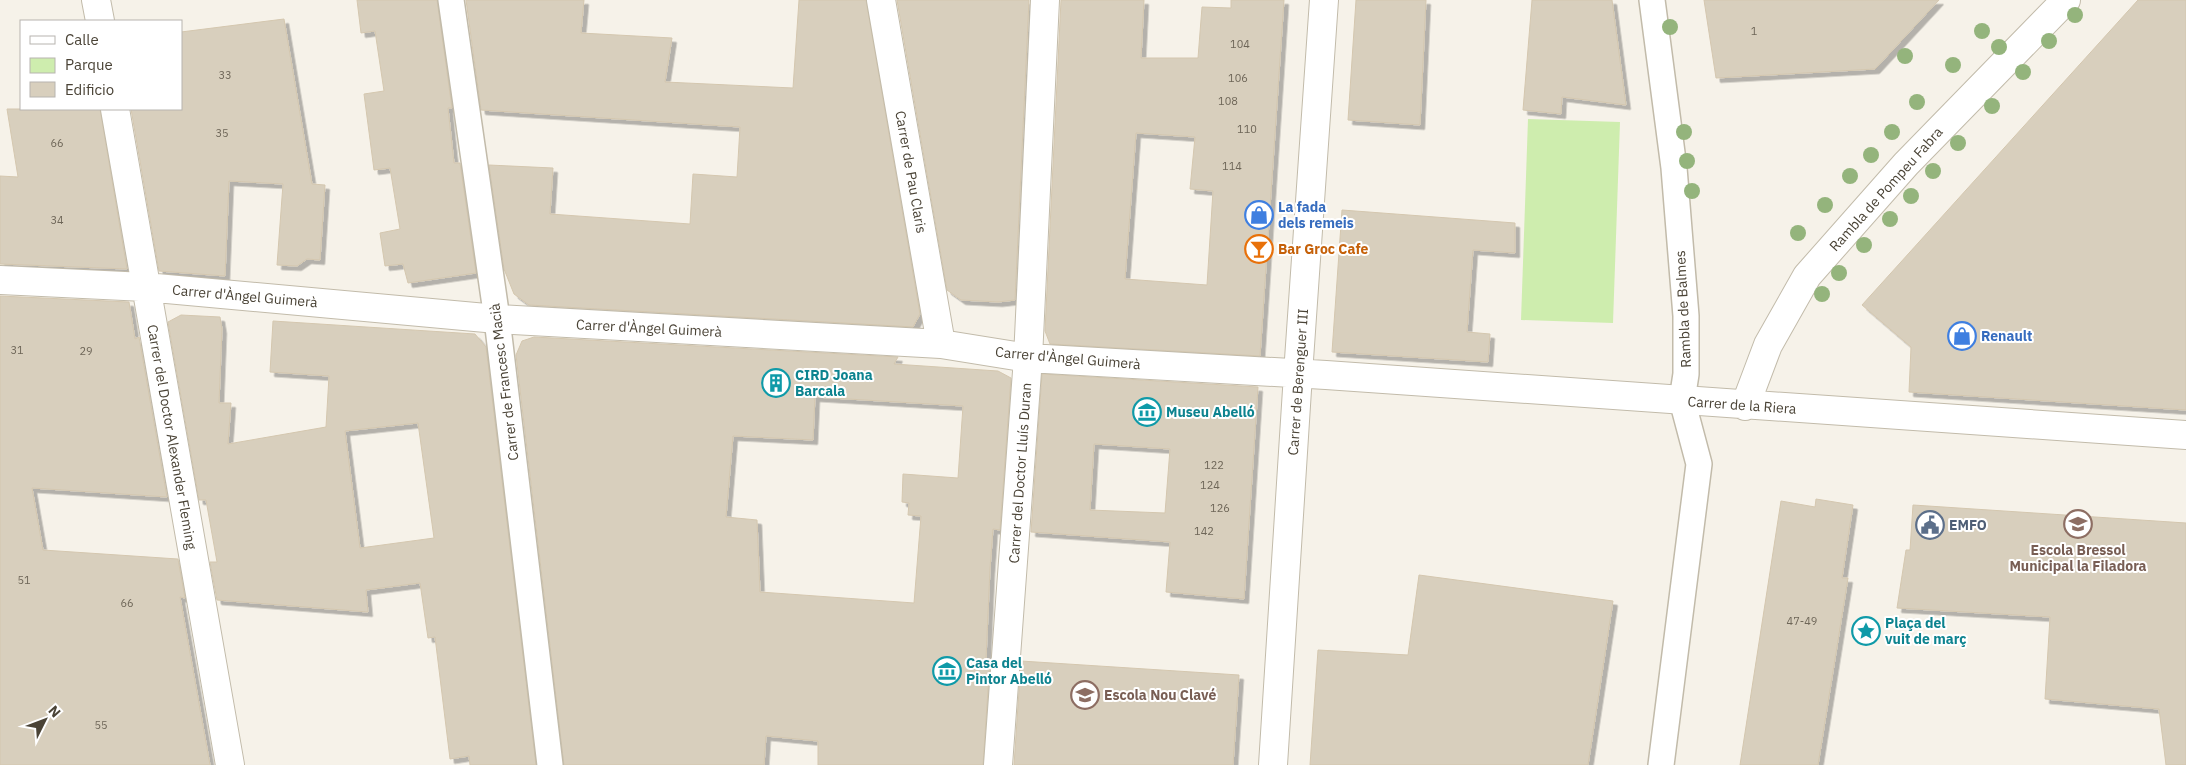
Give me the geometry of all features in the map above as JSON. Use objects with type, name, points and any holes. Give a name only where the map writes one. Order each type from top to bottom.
[{"type":"street","points":[[96,0],[100,20]]},
{"type":"street","name":"Carrer de Francesc Macià","points":[[451,0],[497,319],[550,765]]},
{"type":"street","name":"Carrer de Pau Claris","points":[[881,0],[941,344]]},
{"type":"street","name":"Carrer del Doctor Lluís Duran","points":[[998,765],[1028,358],[1045,0]]},
{"type":"street","name":"Carrer de Berenguer III","points":[[1273,765],[1324,0]]},
{"type":"street","name":"Rambla de Balmes","points":[[1652,0],[1674,168],[1685,306],[1686,374],[1682,400],[1699,464],[1661,765]]},
{"type":"street","name":"Rambla de Pompeu Fabra","points":[[1745,406],[1768,345],[1807,276],[1906,164],[2066,0]]},
{"type":"street","name":"Carrer del Doctor Alexander Fleming","points":[[115,110],[230,765]]},
{"type":"street","name":"Carrer d'Àngel Guimerà","points":[[0,280],[145,287],[497,319],[941,344],[1028,358],[1298,374]]},
{"type":"street","name":"Carrer de la Riera","points":[[1298,374],[2186,435]]},
{"type":"green space","points":[[1528,119],[1620,122],[1613,323],[1521,320]]},
{"type":"building","points":[[357,0],[437,0],[452,108],[448,108],[454,163],[460,163],[476,273],[408,283],[403,264],[385,266],[380,233],[400,229],[390,168],[374,170],[364,94],[384,91],[375,31],[361,33]]},
{"type":"building","points":[[466,0],[584,0],[581,33],[672,38],[665,82],[793,88],[799,0],[866,0],[920,314],[913,327],[529,305],[514,294],[504,269],[489,165],[553,168],[550,214],[690,224],[693,174],[737,177],[740,127],[481,110]]},
{"type":"building","points":[[897,0],[1029,0],[1015,300],[998,302],[961,300],[947,290]]},
{"type":"building","points":[[1061,0],[1144,0],[1141,58],[1198,58],[1202,7],[1231,8],[1231,0],[1284,0],[1260,356],[1050,344],[1045,331]],"holes":[[[1136,133],[1195,137],[1190,189],[1213,191],[1207,285],[1125,279]]]},
{"type":"building","points":[[1356,0],[1426,0],[1420,125],[1348,120]]},
{"type":"building","points":[[1532,0],[1612,0],[1626,105],[1562,97],[1561,114],[1523,110]]},
{"type":"building","points":[[1704,0],[1939,0],[1875,69],[1716,78]]},
{"type":"building","points":[[2138,0],[2186,0],[2186,410],[1909,392],[1911,347],[1862,305]]},
{"type":"building","points":[[284,19],[312,184],[325,185],[320,260],[307,259],[297,266],[277,265],[283,184],[229,181],[225,276],[159,271],[131,110],[182,110],[182,32]]},
{"type":"building","points":[[7,109],[100,110],[127,269],[0,264],[0,176],[18,177]]},
{"type":"building","points":[[1342,210],[1515,223],[1515,253],[1473,250],[1467,332],[1490,334],[1488,362],[1332,352]]},
{"type":"building","points":[[0,296],[129,302],[135,339],[139,337],[167,497],[32,488],[43,550],[178,559],[185,598],[180,597],[210,765],[0,765]]},
{"type":"building","points":[[181,315],[220,317],[222,329],[219,403],[231,403],[228,444],[326,427],[329,376],[270,372],[273,321],[475,334],[486,347],[536,765],[470,765],[469,756],[450,759],[435,637],[428,638],[420,583],[366,590],[368,612],[217,600],[210,562],[217,562],[206,500],[199,500],[168,322]],"holes":[[[418,423],[434,538],[360,548],[345,431]]]},
{"type":"building","points":[[534,337],[898,357],[894,364],[998,371],[1011,378],[1000,530],[993,529],[990,569],[986,659],[990,659],[983,765],[818,765],[818,741],[766,736],[764,765],[564,765],[516,355],[522,341]],"holes":[[[815,397],[963,406],[958,478],[903,474],[902,502],[909,503],[908,515],[921,516],[914,603],[760,592],[757,520],[726,517],[733,436],[813,440]]]},
{"type":"building","points":[[1042,374],[1258,387],[1244,599],[1166,592],[1170,542],[1031,532]],"holes":[[[1094,444],[1170,449],[1165,513],[1090,510]]]},
{"type":"building","points":[[1816,499],[1853,505],[1842,578],[1848,578],[1818,765],[1740,765],[1781,501],[1815,507]]},
{"type":"building","points":[[1913,505],[2186,523],[2186,765],[2166,765],[2159,709],[2045,699],[2050,617],[1897,608],[1906,550],[1910,550]]},
{"type":"building","points":[[1419,575],[1613,601],[1588,765],[1310,765],[1318,650],[1408,655]]},
{"type":"building","name":"Escola Nou Clavé","points":[[1021,661],[1239,675],[1233,765],[1014,765]]},
{"type":"place","name":"La fada dels remeis","points":[[1259,215]]},
{"type":"place","name":"Bar Groc Cafe","points":[[1259,249]]},
{"type":"place","name":"Renault","points":[[1962,336]]},
{"type":"place","name":"CIRD Joana Barcala","points":[[776,383]]},
{"type":"place","name":"Museu Abelló","points":[[1147,412]]},
{"type":"place","name":"Escola Bressol Municipal la Filadora","points":[[2078,524]]},
{"type":"place","name":"EMFO","points":[[1930,525]]},
{"type":"place","name":"Plaça del vuit de març","points":[[1866,631]]},
{"type":"place","name":"Casa del Pintor Abelló","points":[[947,671]]},
{"type":"place","name":"Escola Nou Clavé","points":[[1085,695]]}]
